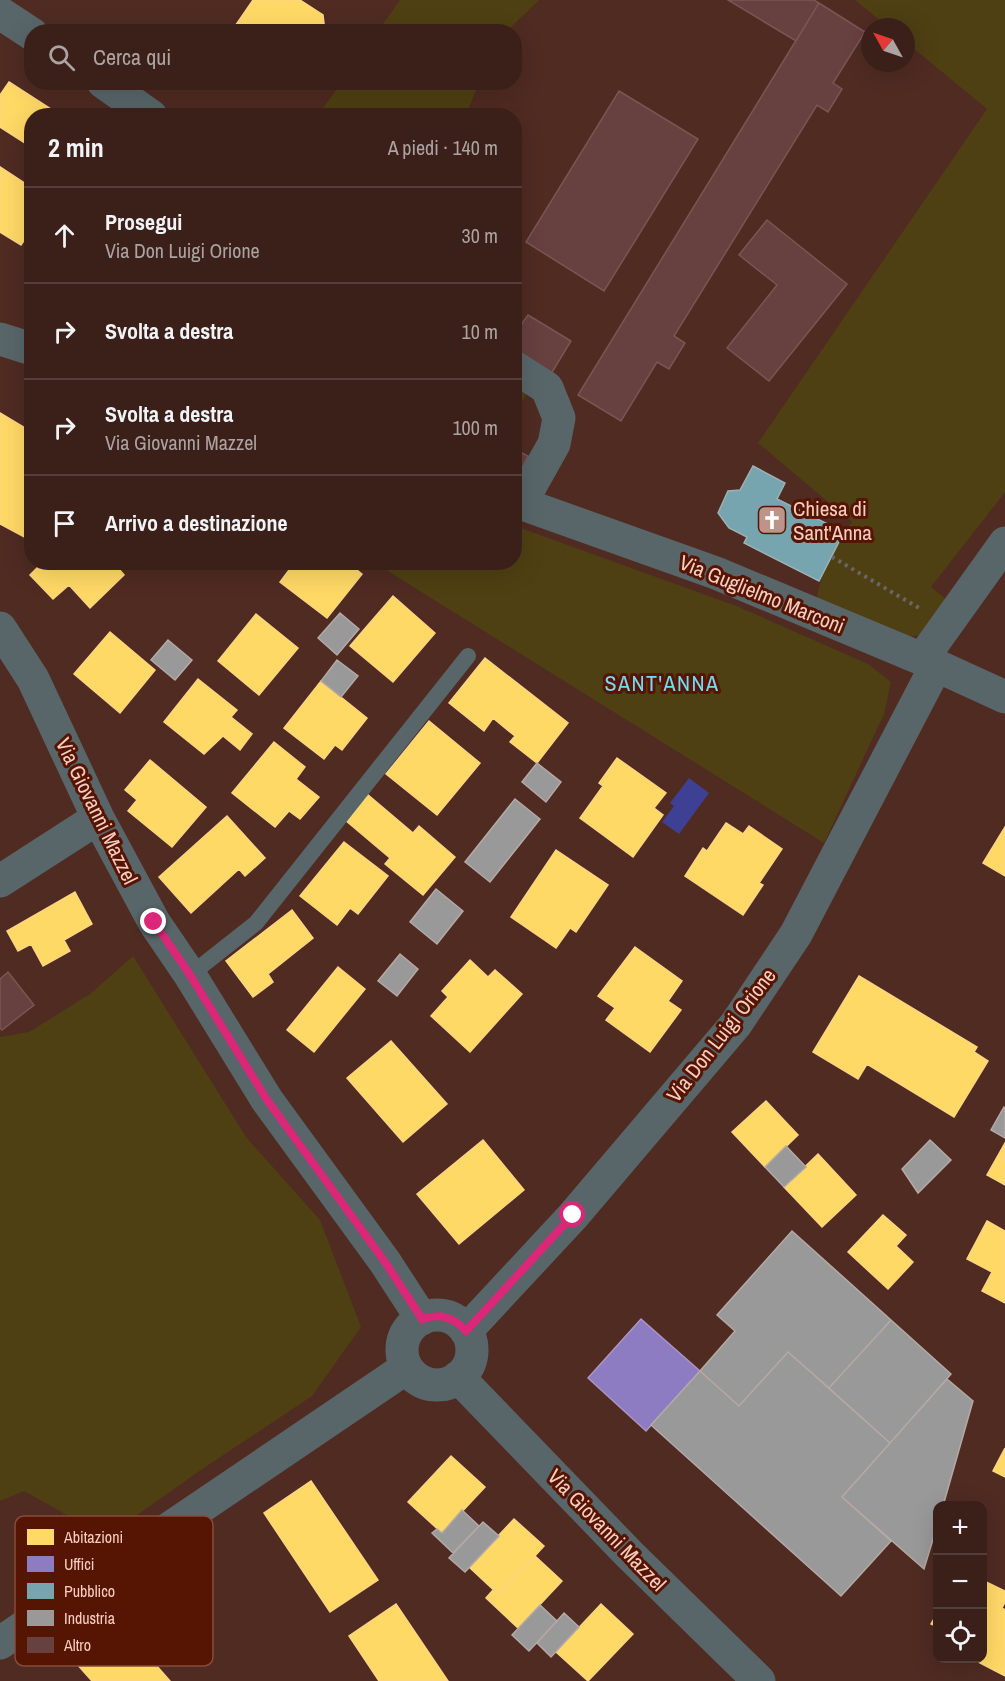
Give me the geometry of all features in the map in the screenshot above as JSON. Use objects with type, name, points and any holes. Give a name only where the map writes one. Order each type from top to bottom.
[{"type":"street","points":[[0,13],[24,29]]},
{"type":"street","points":[[114,90],[140,108]]},
{"type":"street","points":[[0,339],[24,346]]},
{"type":"street","points":[[522,372],[547,388],[559,418],[554,444],[522,496]]},
{"type":"street","name":"Via Guglielmo Marconi","points":[[522,503],[716,573],[1005,697]]},
{"type":"street","name":"Via Don Luigi Orione","points":[[466,1331],[573,1215],[736,1023],[759,991],[796,934],[947,624],[1005,543]]},
{"type":"street","name":"Via Giovanni Mazzel","points":[[0,628],[33,679],[98,818],[154,922],[190,975],[267,1100],[385,1262],[422,1319]]},
{"type":"street","points":[[0,881],[98,818]]},
{"type":"street","points":[[431,1316],[451,1318],[466,1331],[470,1340],[470,1361],[458,1377],[448,1383],[436,1385],[424,1383],[406,1368],[402,1357],[402,1345],[405,1334],[412,1325],[431,1316]]},
{"type":"street","points":[[187,1516],[406,1368]]},
{"type":"street","name":"Via Giovanni Mazzel","points":[[458,1377],[629,1554],[759,1681]]},
{"type":"street","points":[[0,1643],[15,1633]]},
{"type":"lane","points":[[190,975],[256,923],[468,656]]},
{"type":"path","points":[[832,557],[947,624]]},
{"type":"shaded area","points":[[400,0],[539,0],[514,24],[383,24]]},
{"type":"shaded area","points":[[855,0],[1005,0],[1005,492],[931,587],[947,600],[923,634],[909,637],[817,598],[830,558],[852,522],[758,443],[987,109],[915,49],[915,18],[877,18]]},
{"type":"shaded area","points":[[336,90],[476,90],[469,108],[323,108]]},
{"type":"shaded area","points":[[522,383],[530,388],[522,402]]},
{"type":"shaded area","points":[[522,529],[739,607],[868,664],[891,682],[884,714],[824,843],[386,570],[522,570]]},
{"type":"shaded area","points":[[689,778],[709,793],[679,834],[662,822],[674,806],[670,803]]},
{"type":"shaded area","points":[[133,956],[246,1137],[320,1220],[361,1327],[312,1396],[136,1516],[69,1516],[24,1491],[0,1501],[0,1037],[29,1032],[90,994]]},
{"type":"building: Abitazioni","points":[[253,0],[300,0],[323,15],[324,24],[236,24]]},
{"type":"building: Abitazioni","points":[[9,82],[49,108],[24,108],[24,142],[0,127],[0,95]]},
{"type":"building: Abitazioni","points":[[0,167],[24,183],[24,241],[21,245],[0,232]]},
{"type":"building: Abitazioni","points":[[0,413],[24,427],[24,537],[0,524]]},
{"type":"building: Abitazioni","points":[[35,570],[120,570],[124,575],[90,608],[69,585],[53,599],[30,575]]},
{"type":"building: Abitazioni","points":[[289,570],[357,570],[362,574],[327,618],[280,582]]},
{"type":"building: Abitazioni","points":[[393,596],[435,633],[393,682],[350,646]]},
{"type":"building: Abitazioni","points":[[256,614],[298,648],[259,695],[218,661]]},
{"type":"building: Abitazioni","points":[[110,632],[155,670],[120,713],[74,674]]},
{"type":"building: Abitazioni","points":[[485,658],[568,723],[537,763],[510,742],[515,736],[493,718],[484,731],[449,703]]},
{"type":"building: Abitazioni","points":[[198,679],[237,710],[231,717],[252,734],[240,750],[223,736],[204,754],[164,722]]},
{"type":"building: Abitazioni","points":[[321,681],[367,718],[342,750],[335,745],[324,759],[284,728]]},
{"type":"building: Abitazioni","points":[[429,721],[480,763],[437,815],[386,774]]},
{"type":"building: Abitazioni","points":[[274,742],[305,767],[296,779],[319,797],[300,819],[289,811],[275,827],[232,793]]},
{"type":"building: Abitazioni","points":[[617,758],[666,793],[654,808],[663,815],[633,857],[580,818],[603,786],[599,783]]},
{"type":"building: Abitazioni","points":[[150,760],[206,807],[172,847],[128,811],[137,800],[125,790]]},
{"type":"building: Abitazioni","points":[[367,794],[413,833],[419,826],[455,857],[423,895],[385,864],[390,858],[345,820]]},
{"type":"building: Abitazioni","points":[[227,816],[265,858],[245,876],[239,869],[191,913],[159,877]]},
{"type":"building: Abitazioni","points":[[726,823],[743,834],[749,826],[782,849],[759,883],[763,885],[743,915],[685,876],[703,848],[707,851]]},
{"type":"building: Abitazioni","points":[[1005,827],[1005,876],[983,863]]},
{"type":"building: Abitazioni","points":[[344,842],[388,876],[358,914],[350,908],[337,925],[300,896]]},
{"type":"building: Abitazioni","points":[[556,850],[608,885],[576,932],[570,928],[556,948],[511,917]]},
{"type":"building: Abitazioni","points":[[75,892],[92,924],[64,940],[70,951],[43,966],[31,944],[18,951],[7,931]]},
{"type":"building: Abitazioni","points":[[292,910],[313,938],[268,974],[273,982],[253,997],[226,961]]},
{"type":"building: Abitazioni","points":[[635,947],[682,981],[668,1001],[681,1010],[650,1052],[606,1020],[615,1008],[598,996]]},
{"type":"building: Abitazioni","points":[[470,960],[488,977],[495,970],[522,994],[470,1052],[431,1016],[448,997],[442,991]]},
{"type":"building: Abitazioni","points":[[338,967],[365,989],[314,1052],[287,1030]]},
{"type":"building: Abitazioni","points":[[859,976],[977,1047],[974,1052],[988,1061],[954,1117],[867,1064],[858,1079],[813,1052]]},
{"type":"building: Abitazioni","points":[[391,1041],[447,1104],[403,1142],[347,1078]]},
{"type":"building: Abitazioni","points":[[766,1101],[798,1135],[765,1167],[732,1132]]},
{"type":"building: Abitazioni","points":[[483,1140],[524,1190],[459,1244],[417,1194]]},
{"type":"building: Abitazioni","points":[[1005,1143],[1005,1185],[987,1175]]},
{"type":"building: Abitazioni","points":[[818,1154],[856,1195],[822,1227],[784,1187]]},
{"type":"building: Abitazioni","points":[[883,1215],[906,1235],[896,1246],[913,1262],[888,1289],[848,1252]]},
{"type":"building: Abitazioni","points":[[987,1221],[1005,1231],[1005,1303],[982,1291],[992,1272],[967,1259]]},
{"type":"building: Abitazioni","points":[[1005,1448],[1005,1477],[993,1471]]},
{"type":"building: Abitazioni","points":[[451,1456],[485,1487],[442,1533],[408,1502]]},
{"type":"building: Abitazioni","points":[[311,1481],[378,1580],[330,1612],[264,1513]]},
{"type":"building: Abitazioni","points":[[514,1519],[544,1546],[499,1595],[469,1567]]},
{"type":"building: Abitazioni","points":[[535,1556],[562,1581],[518,1628],[486,1598],[493,1590],[499,1595]]},
{"type":"building: Abitazioni","points":[[987,1582],[1005,1591],[1005,1602],[1002,1608],[1005,1610],[1005,1676],[980,1663],[987,1663]]},
{"type":"building: Abitazioni","points":[[396,1604],[448,1681],[379,1681],[349,1636]]},
{"type":"building: Abitazioni","points":[[601,1604],[633,1634],[588,1681],[556,1652]]},
{"type":"building: Abitazioni","points":[[79,1666],[157,1666],[170,1681],[92,1681]]},
{"type":"building: Uffici","points":[[641,1319],[700,1371],[646,1431],[588,1378]]},
{"type":"building: Pubblico","name":"Chiesa di Sant'Anna","points":[[753,466],[785,483],[777,499],[844,532],[819,581],[744,543],[747,537],[729,528],[718,513],[728,491],[740,490]]},
{"type":"building: Industria","points":[[340,613],[359,629],[337,655],[318,638]]},
{"type":"building: Industria","points":[[168,640],[192,660],[175,680],[151,660]]},
{"type":"building: Industria","points":[[337,660],[358,676],[341,697],[321,681]]},
{"type":"building: Industria","points":[[537,763],[561,782],[546,802],[522,782]]},
{"type":"building: Industria","points":[[515,799],[540,819],[490,882],[465,862]]},
{"type":"building: Industria","points":[[436,889],[463,911],[437,944],[410,922]]},
{"type":"building: Industria","points":[[400,954],[418,969],[397,996],[378,981]]},
{"type":"building: Industria","points":[[1005,1108],[1005,1138],[991,1130]]},
{"type":"building: Industria","points":[[930,1140],[951,1160],[918,1193],[902,1169]]},
{"type":"building: Industria","points":[[786,1146],[806,1167],[784,1187],[765,1167]]},
{"type":"building: Industria","points":[[792,1231],[891,1320],[829,1388],[788,1352],[739,1406],[700,1371],[735,1331],[717,1315]]},
{"type":"building: Industria","points":[[891,1320],[951,1374],[890,1443],[829,1388]]},
{"type":"building: Industria","points":[[788,1352],[890,1443],[842,1497],[891,1541],[841,1596],[651,1425],[700,1371],[739,1406]]},
{"type":"building: Industria","points":[[947,1379],[973,1401],[944,1501],[933,1501],[933,1539],[924,1569],[842,1497]]},
{"type":"building: Industria","points":[[462,1510],[479,1526],[453,1553],[432,1533],[437,1529],[442,1533]]},
{"type":"building: Industria","points":[[483,1522],[499,1536],[465,1572],[449,1558]]},
{"type":"building: Industria","points":[[540,1605],[557,1621],[529,1651],[512,1635]]},
{"type":"building: Industria","points":[[564,1613],[579,1627],[551,1657],[537,1643]]},
{"type":"building: Altro","points":[[728,0],[814,0],[819,3],[796,41]]},
{"type":"building: Altro","points":[[819,3],[861,29],[861,38],[833,83],[842,89],[828,112],[817,105],[674,336],[685,343],[669,369],[657,362],[621,421],[578,395]]},
{"type":"building: Altro","points":[[619,91],[698,139],[604,291],[526,242]]},
{"type":"building: Altro","points":[[767,220],[847,284],[769,381],[727,348],[777,285],[739,255]]},
{"type":"building: Altro","points":[[528,315],[571,341],[551,374],[522,357],[522,324]]},
{"type":"building: Altro","points":[[522,453],[528,456],[522,468]]},
{"type":"building: Altro","points":[[8,972],[34,1005],[2,1030],[0,1028],[0,979]]},
{"type":"place","name":"Chiesa di Sant'Anna","points":[[772,520]]},
{"type":"district","name":"SANT'ANNA","points":[[662,683]]},
{"type":"route","points":[[154,922],[190,975],[267,1100],[385,1262],[422,1319],[431,1316],[451,1318],[466,1331],[573,1215]]}]
